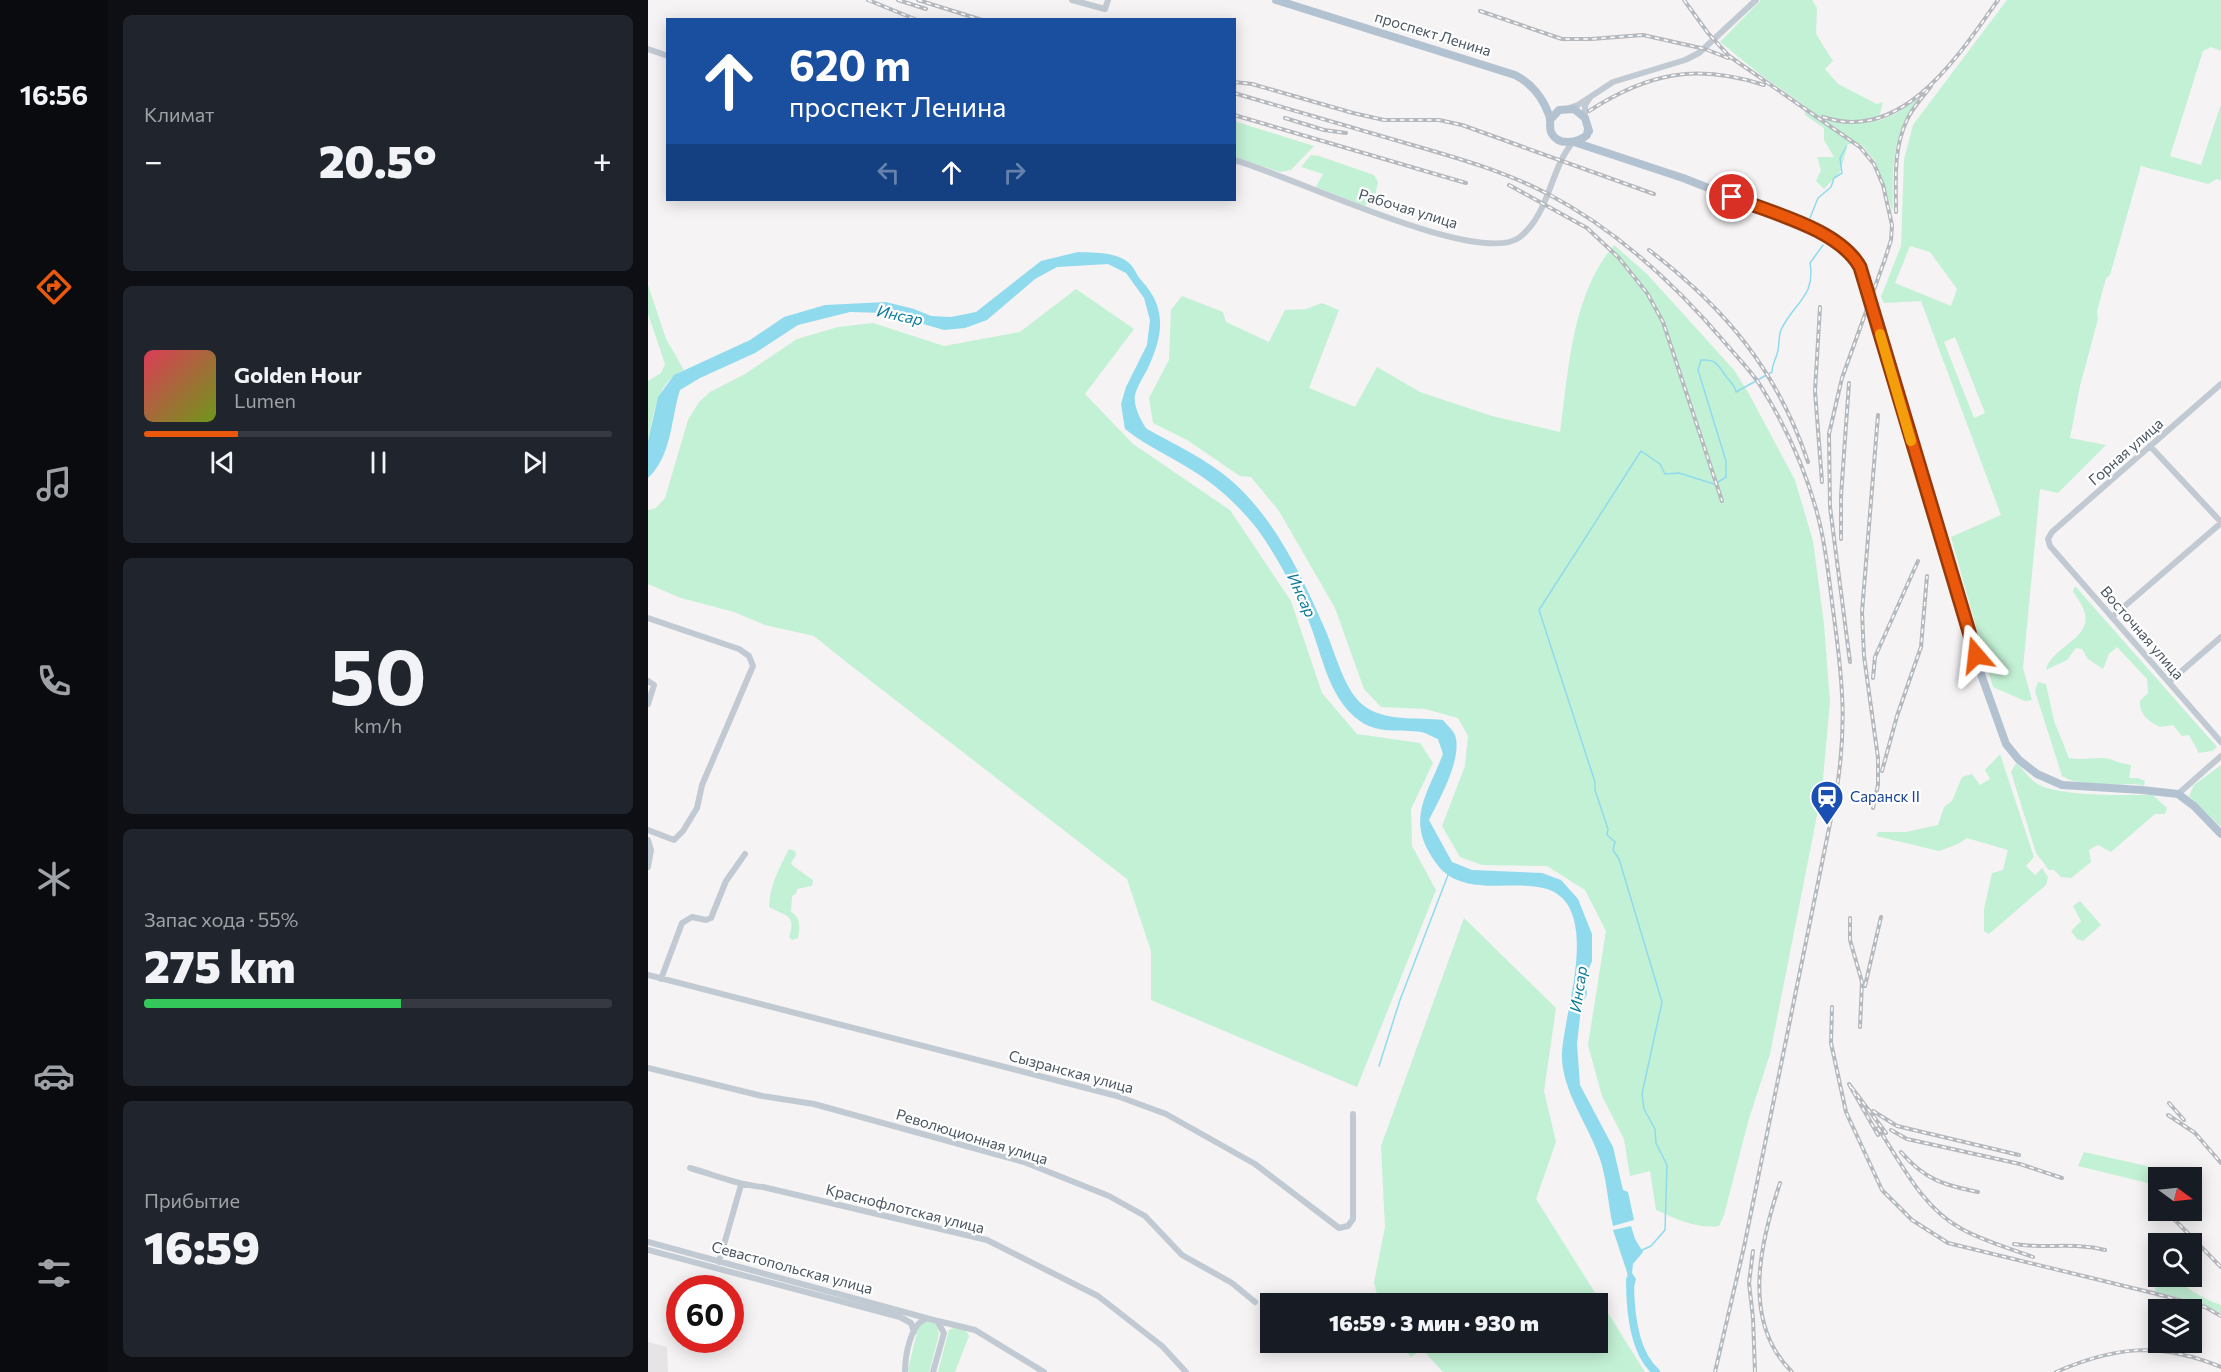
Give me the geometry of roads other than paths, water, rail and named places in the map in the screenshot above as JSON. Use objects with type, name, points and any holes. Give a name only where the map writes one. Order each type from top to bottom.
[{"type":"main road","name":"проспект Ленина","points":[[1276,0],[1507,72],[1526,81],[1540,98]]},
{"type":"main road","points":[[1540,98],[1551,105],[1578,110],[1585,118],[1590,138],[1596,147]]},
{"type":"main road","points":[[1540,98],[1550,120],[1552,134],[1558,140],[1596,147],[1714,190],[1826,236],[1842,245],[1855,258],[1870,300],[1982,677],[2006,744],[2019,760],[2037,774],[2062,785],[2178,794],[2194,806],[2221,834]]},
{"type":"main road","points":[[1550,120],[1555,112],[1567,108]]},
{"type":"main road","points":[[1573,142],[1585,138],[1588,129]]},
{"type":"street","points":[[1072,0],[1105,9],[1108,0]]},
{"type":"street","points":[[1567,108],[1578,105],[1613,82],[1685,60],[1699,52],[1756,0]]},
{"type":"street","points":[[648,49],[666,55]]},
{"type":"street","points":[[1585,118],[1585,105],[1589,98]]},
{"type":"street","points":[[1558,140],[1564,146],[1565,152]]},
{"type":"street","name":"Рабочая улица","points":[[1236,161],[1424,230],[1497,243],[1518,239],[1527,230],[1548,194],[1565,152],[1573,142]]},
{"type":"street","name":"Горная улица","points":[[2048,538],[2052,532],[2221,384]]},
{"type":"street","points":[[2112,617],[2221,523],[2150,446]]},
{"type":"street","name":"Восточная улица","points":[[2048,538],[2050,546],[2221,742]]},
{"type":"street","points":[[648,618],[739,649],[749,656],[753,666],[702,785],[698,808],[674,840],[648,830]]},
{"type":"street","points":[[2169,682],[2221,637]]},
{"type":"street","points":[[648,681],[654,685],[648,704]]},
{"type":"street","points":[[2178,794],[2221,756]]},
{"type":"street","points":[[648,840],[651,850],[648,867]]},
{"type":"street","points":[[661,979],[682,923],[692,916],[706,920],[711,918],[726,880],[745,854]]},
{"type":"street","name":"Сызранская улица","points":[[648,975],[1117,1096],[1166,1114],[1246,1159],[1339,1228],[1347,1226],[1353,1219],[1353,1114]]},
{"type":"street","name":"Революционная улица","points":[[648,1068],[762,1095],[814,1104],[1024,1162],[1109,1196],[1145,1216],[1182,1255],[1232,1283],[1255,1302]]},
{"type":"street","name":"Краснофлотская улица","points":[[690,1168],[734,1180],[741,1185],[763,1187],[987,1240],[1098,1296],[1162,1346],[1186,1372]]},
{"type":"street","points":[[717,1268],[741,1185]]},
{"type":"street","name":"Севастопольская улица","points":[[648,1242],[957,1325]]},
{"type":"street","name":"Севастопольская улица","points":[[648,1250],[900,1317],[911,1323],[914,1332]]},
{"type":"street","points":[[905,1372],[914,1332],[922,1320],[933,1320],[944,1333]]},
{"type":"street","points":[[933,1372],[944,1333],[950,1327],[957,1325],[975,1330],[1044,1372]]},
{"type":"water","points":[[1078,252],[1106,254],[1126,260],[1150,291],[1156,302],[1160,323],[1157,346],[1135,395],[1135,404],[1140,418],[1147,429],[1192,453],[1223,474],[1263,514],[1297,569],[1325,629],[1345,680],[1356,698],[1363,705],[1381,714],[1401,718],[1443,720],[1454,733],[1457,744],[1453,767],[1429,820],[1452,862],[1472,870],[1542,873],[1561,880],[1578,899],[1592,934],[1592,961],[1586,976],[1587,994],[1581,1008],[1577,1044],[1580,1085],[1613,1147],[1623,1190],[1628,1192],[1634,1220],[1613,1226],[1600,1159],[1566,1080],[1562,1052],[1577,953],[1573,916],[1565,901],[1553,891],[1538,887],[1465,883],[1449,876],[1436,863],[1427,848],[1420,821],[1425,796],[1443,754],[1438,739],[1421,732],[1374,728],[1360,721],[1349,711],[1333,687],[1307,617],[1296,595],[1258,530],[1238,507],[1214,486],[1125,429],[1121,404],[1126,387],[1147,345],[1150,320],[1144,298],[1126,273],[1108,264],[1057,267],[1035,279],[987,320],[965,328],[944,330],[885,313],[850,312],[798,325],[755,353],[700,378],[680,390],[670,436],[662,459],[648,478],[648,441],[658,397],[674,375],[750,340],[784,317],[825,305],[886,302],[931,316],[951,317],[976,312],[1041,261]]},
{"type":"water","points":[[1631,1226],[1635,1239],[1643,1252],[1633,1264],[1632,1273],[1636,1279],[1633,1291],[1629,1290],[1627,1272],[1613,1230]]},
{"type":"waterway","points":[[1810,218],[1818,198],[1831,187],[1834,178],[1842,173],[1840,158],[1846,147]]},
{"type":"waterway","points":[[1718,482],[1726,477],[1726,461],[1698,370],[1701,360],[1710,360],[1718,365],[1733,384],[1736,392],[1772,372],[1781,330],[1807,292],[1811,275],[1810,263],[1823,245]]},
{"type":"waterway","points":[[1640,1251],[1651,1246],[1665,1230],[1667,1165],[1656,1143],[1655,1129],[1644,1109],[1642,1094],[1662,1002],[1619,859],[1613,850],[1615,842],[1607,835],[1608,829],[1595,790],[1595,782],[1539,610],[1641,451],[1660,464],[1665,474],[1679,473],[1714,484]]},
{"type":"waterway","points":[[1379,1066],[1400,1000],[1448,875]]},
{"type":"waterway","name":"Инсар","points":[[1630,1280],[1634,1329],[1642,1353],[1656,1372]]},
{"type":"railway","points":[[868,0],[912,18]]},
{"type":"railway","points":[[898,0],[926,9]]},
{"type":"railway","points":[[918,0],[976,18]]},
{"type":"railway","points":[[1684,0],[1708,33],[1729,56],[1860,147],[1874,164],[1883,185],[1892,225],[1891,240],[1842,378],[1829,434],[1830,507],[1850,662]]},
{"type":"railway","points":[[1823,117],[1852,122],[1879,118],[1903,106],[1926,89],[1947,68],[1998,0]]},
{"type":"railway","points":[[1480,11],[1562,39],[1643,35],[1705,49],[1728,58]]},
{"type":"railway","points":[[1589,111],[1632,88],[1652,80],[1673,76],[1716,74],[1764,85]]},
{"type":"railway","points":[[1236,82],[1252,84],[1384,120],[1439,120],[1462,125],[1654,194]]},
{"type":"railway","points":[[1896,212],[1896,165],[1899,142],[1909,116],[1931,86]]},
{"type":"railway","points":[[1236,94],[1473,163],[1530,185],[1598,224],[1667,281],[1749,370],[1777,414],[1806,477],[1816,509],[1827,563],[1841,685],[1842,748],[1836,794],[1744,1247],[1715,1372]]},
{"type":"railway","points":[[1236,116],[1466,183]]},
{"type":"railway","points":[[1285,118],[1324,130],[1346,133]]},
{"type":"railway","points":[[1509,185],[1587,228],[1619,258],[1647,293],[1663,322],[1722,501]]},
{"type":"railway","points":[[1649,250],[1702,295],[1745,343],[1781,398],[1808,462]]},
{"type":"railway","points":[[1820,307],[1815,391],[1822,482]]},
{"type":"railway","points":[[1841,539],[1841,496],[1849,383]]},
{"type":"railway","points":[[1873,808],[1878,785],[1878,758],[1864,656],[1862,612],[1878,415]]},
{"type":"railway","points":[[1873,678],[1875,657],[1918,561]]},
{"type":"railway","points":[[1882,771],[1897,716],[1921,647],[1927,576]]},
{"type":"railway","points":[[1865,986],[1881,917]]},
{"type":"railway","points":[[1850,918],[1850,940],[1862,982],[1860,1027]]},
{"type":"railway","points":[[1832,1007],[1831,1043],[1846,1112],[1882,1190],[1912,1220],[1948,1243],[2153,1293],[2205,1307],[2221,1316]]},
{"type":"railway","points":[[1878,1135],[1849,1084],[1886,1133]]},
{"type":"railway","points":[[2169,1103],[2184,1120]]},
{"type":"railway","points":[[1873,1111],[1897,1126],[2019,1155]]},
{"type":"railway","points":[[2168,1115],[2195,1133],[2221,1163]]},
{"type":"railway","points":[[1878,1128],[1913,1183],[1934,1208],[1947,1219],[1978,1237],[2033,1257]]},
{"type":"railway","points":[[1891,1130],[1907,1139],[2020,1164],[2062,1178]]},
{"type":"railway","points":[[1901,1152],[1918,1169],[1936,1180],[1978,1192]]},
{"type":"railway","points":[[1780,1183],[1766,1231],[1759,1281],[1766,1330],[1776,1352],[1792,1372]]},
{"type":"railway","points":[[2176,1221],[2221,1267]]},
{"type":"railway","points":[[2014,1244],[2082,1246],[2105,1250]]},
{"type":"railway","points":[[1753,1251],[1749,1283],[1755,1372]]},
{"type":"railway","points":[[2056,1372],[2099,1357],[2138,1350],[2178,1354],[2221,1367]]},
{"type":"place","name":"Саранск II","points":[[1827,826]]}]
